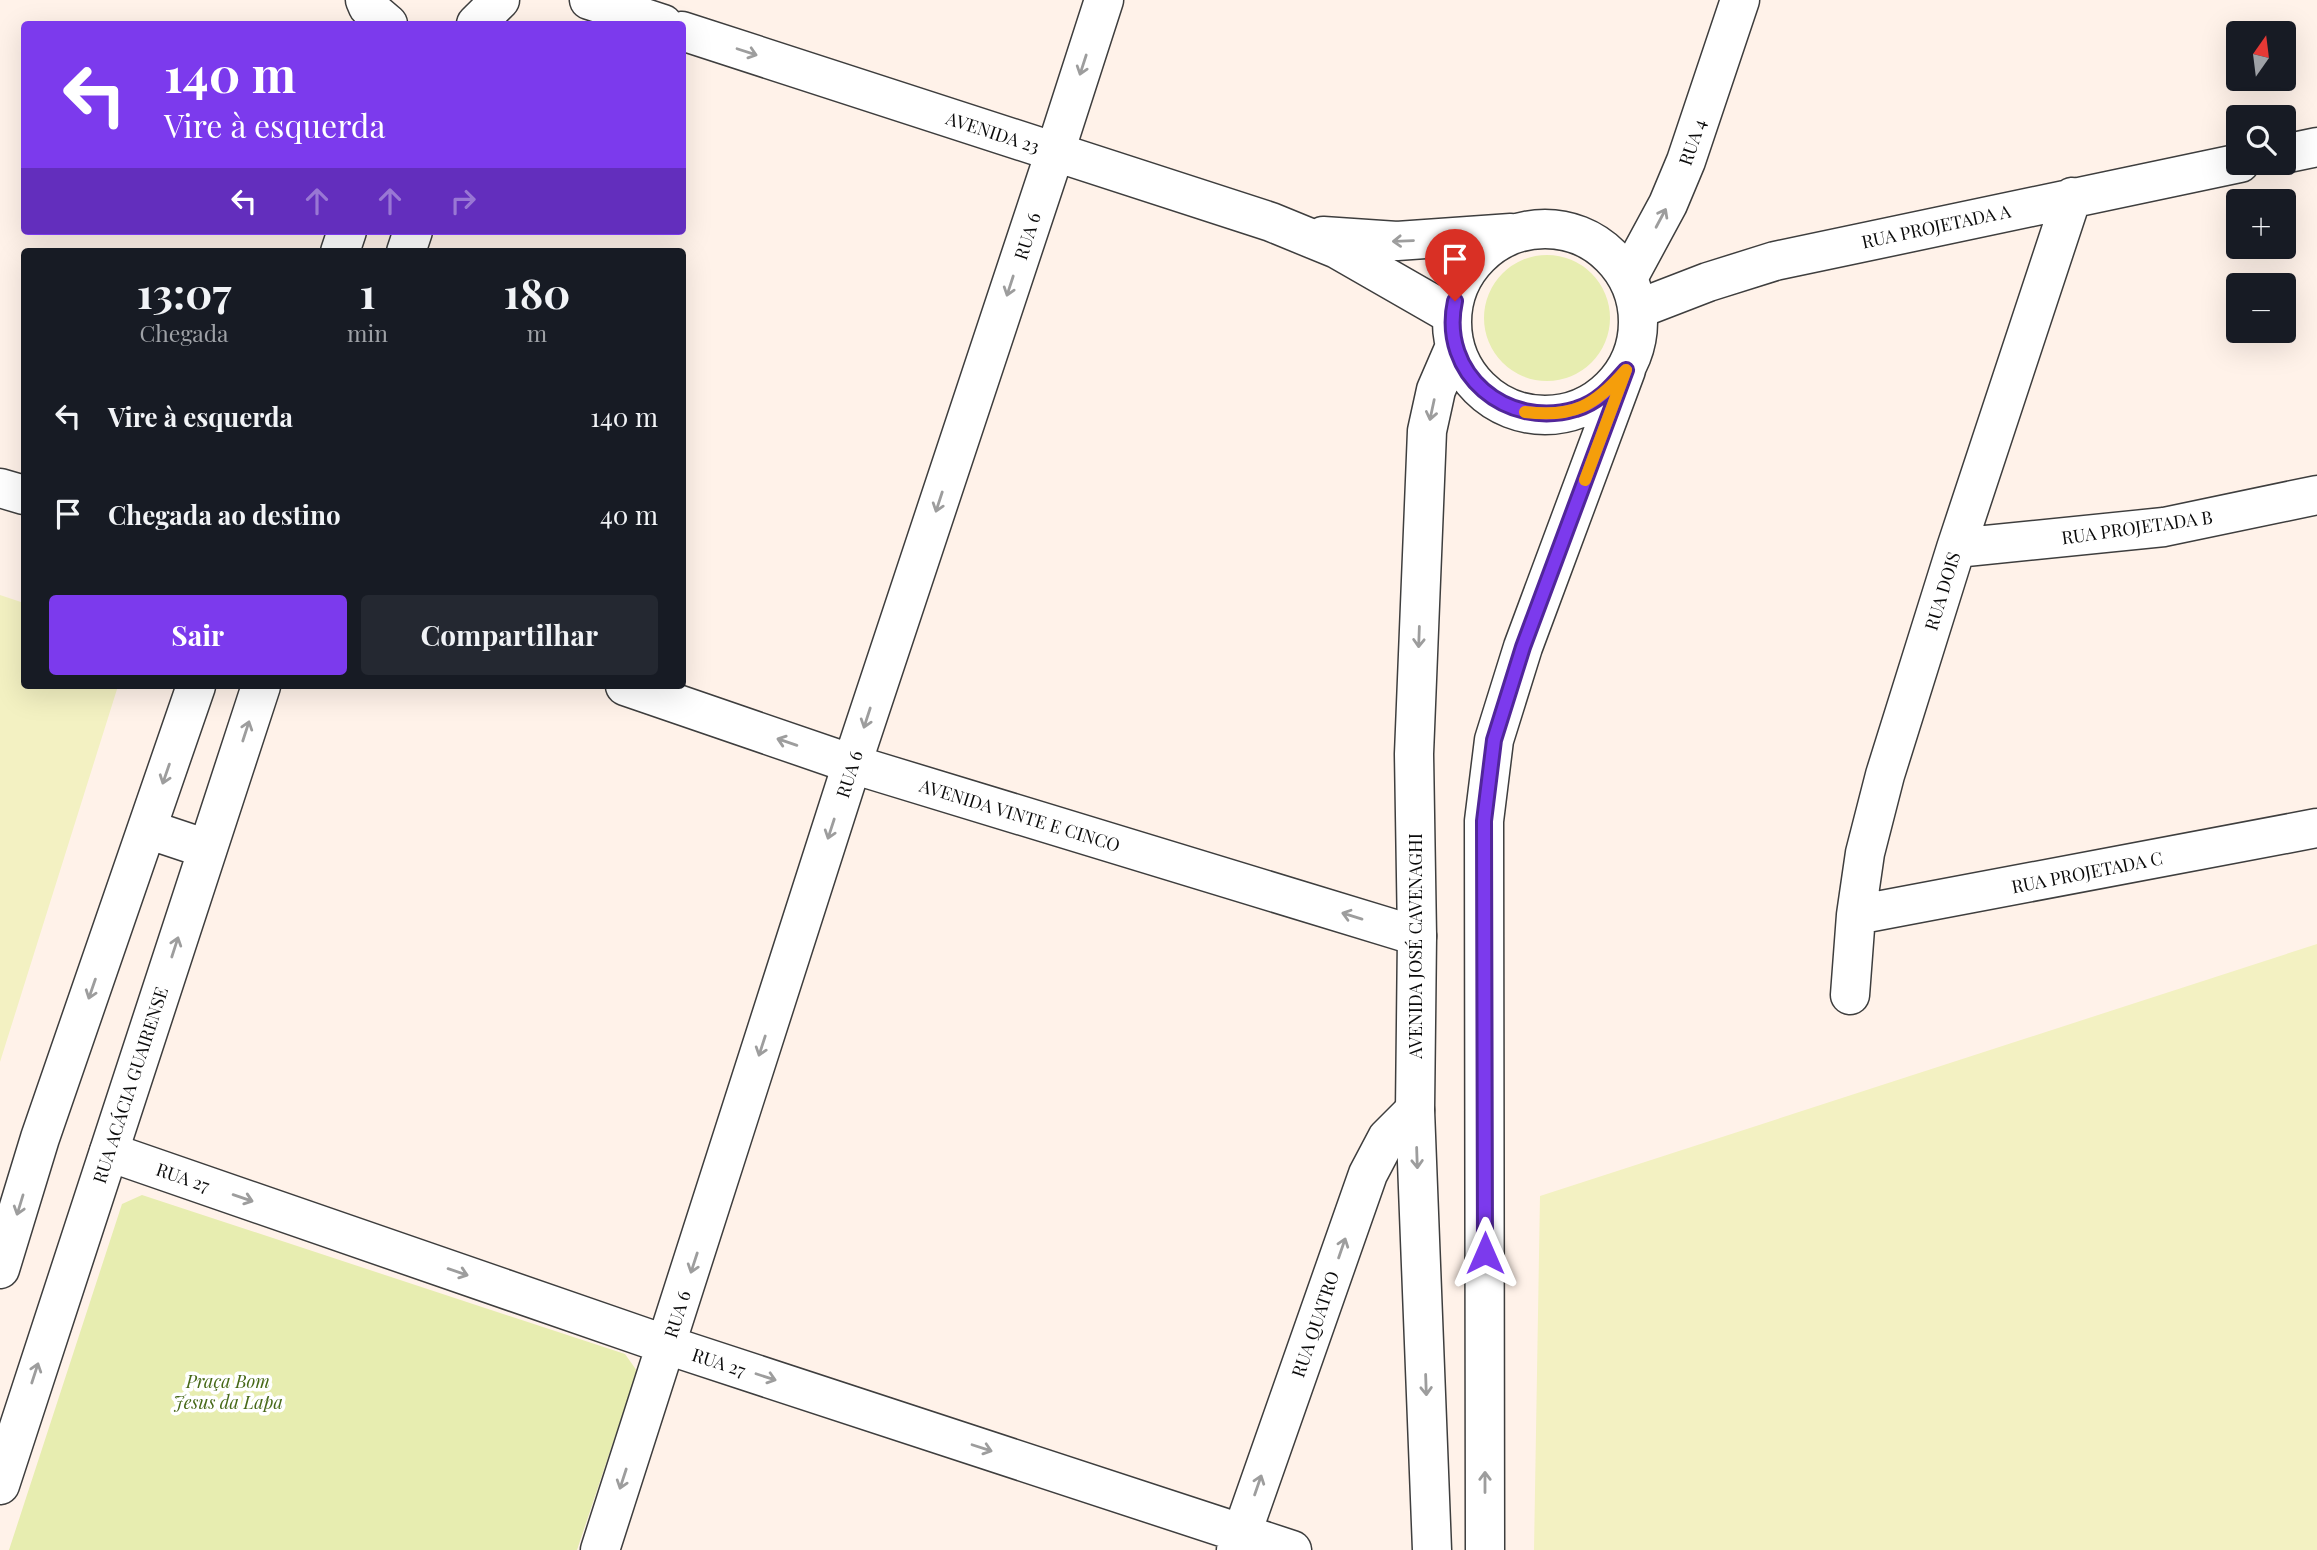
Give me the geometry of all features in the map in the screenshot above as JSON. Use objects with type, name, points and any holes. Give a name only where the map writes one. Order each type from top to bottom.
[{"type":"street","points":[[365,0],[368,7],[384,21]]},
{"type":"street","points":[[479,21],[500,0]]},
{"type":"street","points":[[493,21],[500,0]]},
{"type":"street","points":[[589,0],[654,21]]},
{"type":"street","name":"RUA 6","points":[[600,1550],[852,764],[1104,0]]},
{"type":"street","name":"RUA 4","points":[[1633,293],[1686,161],[1741,0]]},
{"type":"street","name":"AVENIDA 23","points":[[686,32],[1272,222],[1337,249],[1453,330]]},
{"type":"street","points":[[2296,151],[2317,147]]},
{"type":"street","name":"RUA PROJETADA A","points":[[1633,293],[1708,282],[1775,261],[2226,166]]},
{"type":"street","name":"RUA DOIS","points":[[1850,995],[1856,915],[1865,853],[1885,775],[1956,548],[2072,197]]},
{"type":"street","points":[[1485,1550],[1484,821],[1494,740],[1523,647],[1626,370],[1637,340],[1633,293],[1609,253],[1582,235],[1552,229],[1520,232],[1494,243],[1472,262],[1458,287],[1453,330],[1468,374],[1489,397],[1517,411],[1548,415],[1579,409],[1605,393],[1626,370]]},
{"type":"street","name":"AVENIDA 23","points":[[1303,235],[1397,241],[1520,232]]},
{"type":"street","name":"AVENIDA JOSÉ CAVENAGHI","points":[[1432,1550],[1415,1110],[1417,936],[1414,754],[1427,431],[1453,330]]},
{"type":"street","points":[[0,488],[21,494]]},
{"type":"street","name":"RUA PROJETADA B","points":[[1956,548],[2164,527],[2317,495]]},
{"type":"street","points":[[0,1269],[40,1138],[195,689]]},
{"type":"street","name":"RUA ACÁCIA GUAIRENSE","points":[[0,1485],[11,1412],[109,1152],[260,689]]},
{"type":"street","name":"AVENIDA VINTE E CINCO","points":[[634,689],[852,764],[1417,936]]},
{"type":"street","points":[[147,828],[207,849]]},
{"type":"street","name":"RUA PROJETADA C","points":[[1856,915],[2317,828]]},
{"type":"street","name":"RUA QUATRO","points":[[1238,1542],[1368,1174],[1387,1138],[1415,1110]]},
{"type":"street","name":"RUA 27","points":[[109,1152],[1238,1542],[1292,1550]]},
{"type":"green space","points":[[1547,255],[1571,260],[1592,273],[1605,294],[1610,318],[1605,342],[1592,363],[1571,376],[1547,381],[1523,376],[1502,363],[1489,342],[1484,318],[1489,294],[1502,273],[1523,260]]},
{"type":"green space","name":"Praça Bom Jesus da Lapa","points":[[142,1195],[625,1354],[637,1371],[577,1550],[9,1550],[122,1204]]},
{"type":"shaded area","points":[[0,595],[21,602],[21,689],[117,689],[0,1062]]},
{"type":"shaded area","points":[[2317,944],[2317,1550],[1534,1550],[1540,1196]]},
{"type":"slow traffic","points":[[1525,412],[1548,415],[1579,409],[1605,393],[1626,370],[1585,480]]},
{"type":"route","points":[[1455,301],[1452,315],[1455,346],[1468,374],[1489,397],[1517,411],[1548,415],[1579,409],[1605,393],[1626,370],[1523,647],[1494,740],[1484,821],[1485,1253]]}]
